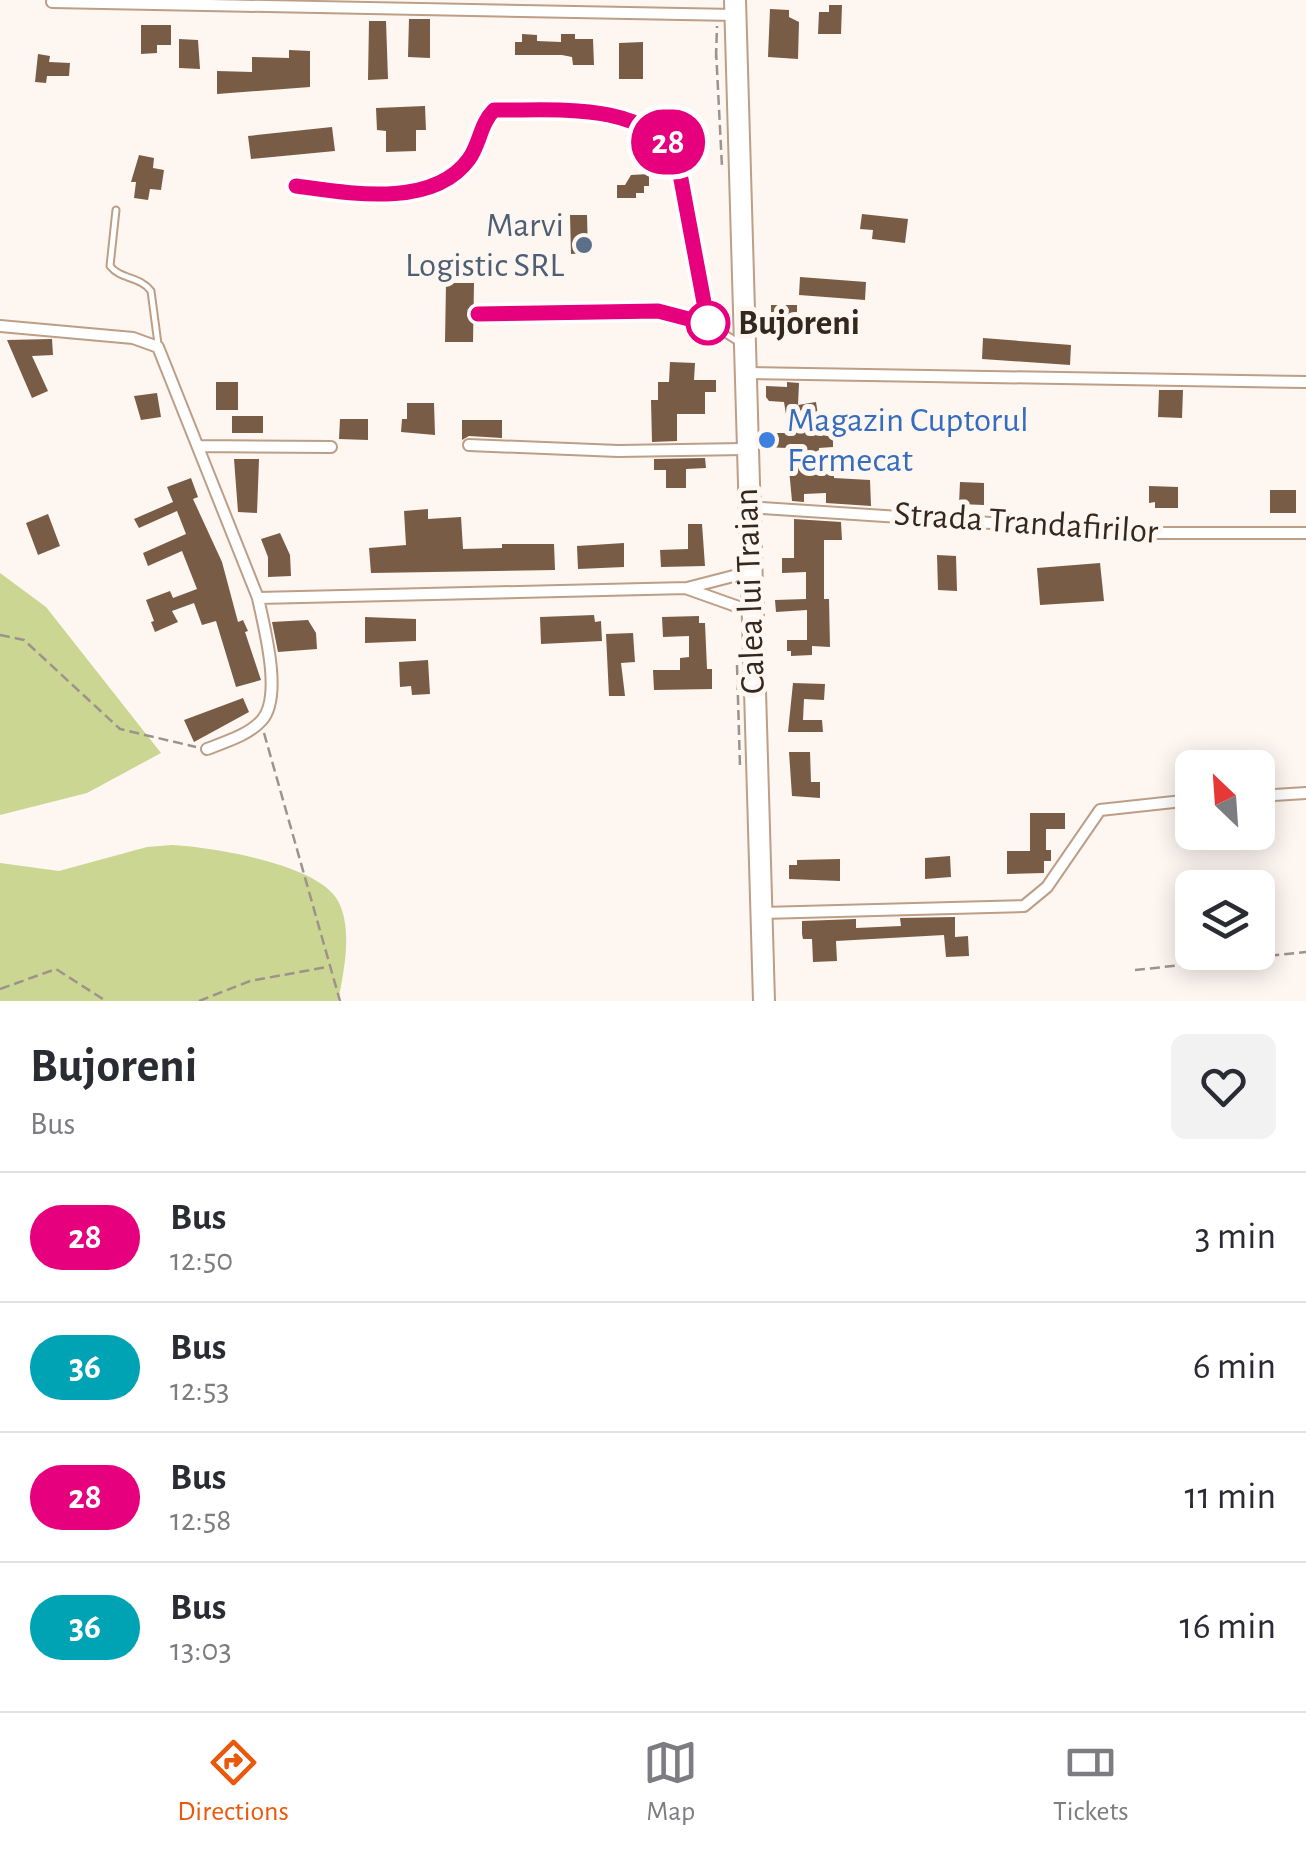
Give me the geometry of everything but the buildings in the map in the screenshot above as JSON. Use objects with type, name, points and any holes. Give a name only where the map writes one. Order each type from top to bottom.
[{"type":"highway","name":"Calea lui Traian","points":[[729,10],[764,1001]]},
{"type":"street","points":[[52,2],[729,10]]},
{"type":"street","points":[[0,326],[133,338],[158,347],[258,598],[271,686],[261,722],[207,749]]},
{"type":"street","points":[[744,373],[1306,382]]},
{"type":"street","points":[[198,446],[331,447]]},
{"type":"street","points":[[469,446],[618,451],[745,448]]},
{"type":"street","name":"Strada Trandafirilor","points":[[747,506],[1143,533],[1306,533]]},
{"type":"street","points":[[258,598],[687,588],[749,572]]},
{"type":"street","points":[[687,588],[750,611]]},
{"type":"street","points":[[1275,795],[1306,794]]},
{"type":"street","points":[[760,913],[1024,906],[1047,887],[1100,810],[1175,802]]},
{"type":"lane","points":[[296,186],[392,194],[438,184],[469,159],[481,128],[494,110],[573,112],[626,120],[652,129],[667,140],[677,158],[708,324]]},
{"type":"lane","points":[[116,210],[110,266],[151,291],[158,347]]},
{"type":"lane","points":[[478,314],[658,311],[708,324],[743,346]]},
{"type":"path","points":[[716,50],[729,10]]},
{"type":"path","points":[[0,635],[24,640],[120,730],[207,749]]},
{"type":"path","points":[[261,722],[340,1001]]},
{"type":"path","points":[[1135,970],[1306,952]]},
{"type":"path","points":[[199,1001],[250,981],[330,966]]},
{"type":"path","points":[[0,989],[56,969],[106,1001]]},
{"type":"green space","points":[[0,573],[46,607],[161,753],[87,793],[0,815]]},
{"type":"green space","points":[[172,845],[262,860],[310,877],[327,888],[338,901],[345,924],[346,950],[338,1001],[0,1001],[0,863],[59,871],[147,847]]},
{"type":"bus line","name":"28","points":[[296,186],[392,194],[438,184],[469,159],[481,128],[494,110],[573,112],[626,120],[652,129],[667,140],[677,158],[708,324],[658,311],[478,314]]},
{"type":"place","name":"Marvi Logistic SRL","points":[[584,245]]},
{"type":"place","name":"Bujoreni","points":[[708,323]]},
{"type":"place","name":"Magazin Cuptorul Fermecat","points":[[767,440]]}]
